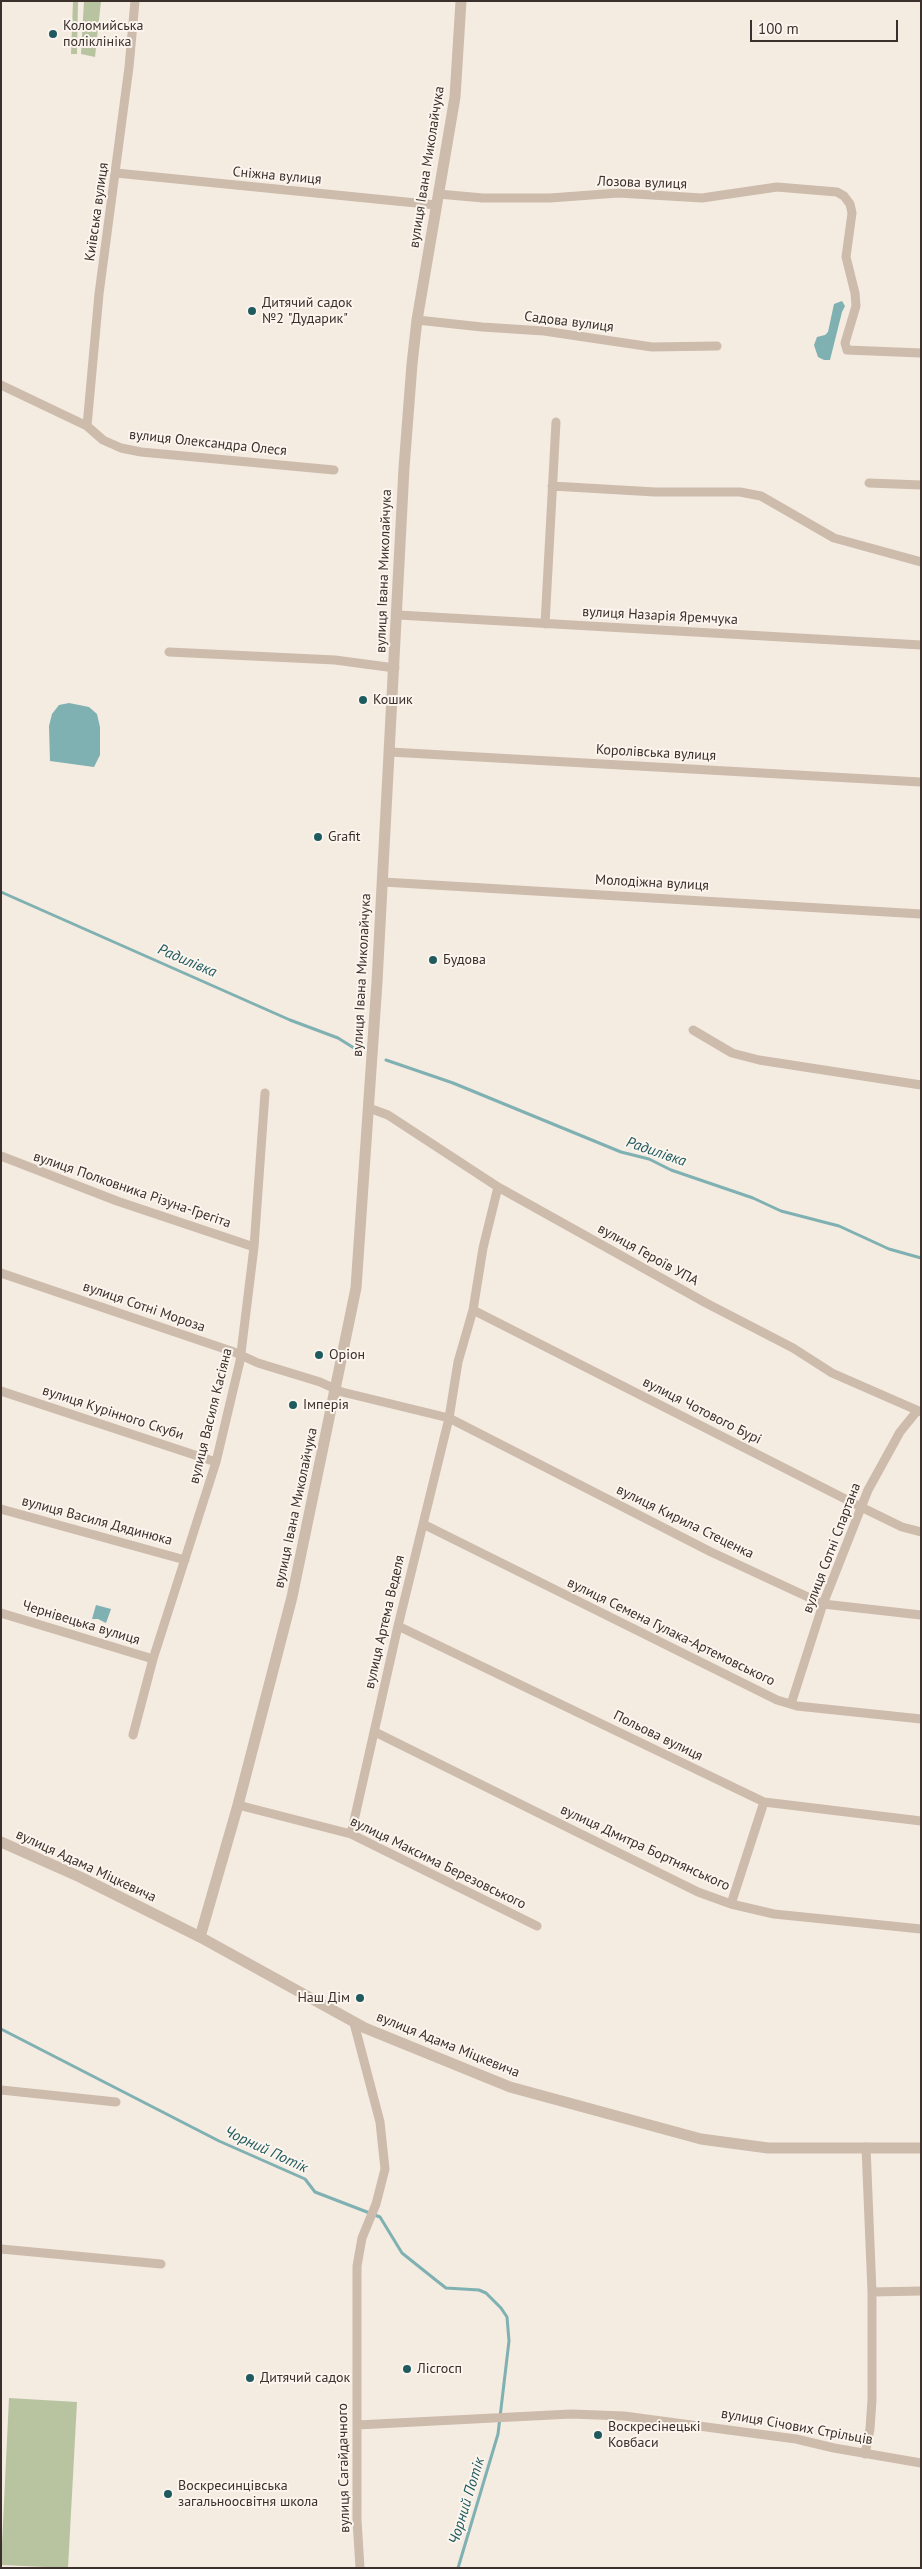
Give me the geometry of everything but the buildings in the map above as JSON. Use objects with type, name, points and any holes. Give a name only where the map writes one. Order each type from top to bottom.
[{"type":"street","name":"Київська вулиця","points":[[87,426],[99,294],[116,173],[135,1]]},
{"type":"street","name":"вулиця Івана Миколайчука","points":[[200,1936],[238,1805],[292,1597],[356,1288],[373,1044],[398,615],[404,468],[417,320],[455,96],[461,1]]},
{"type":"street","name":"Сніжна вулиця","points":[[116,173],[437,199]]},
{"type":"street","name":"Лозова вулиця","points":[[437,199],[550,198],[618,193],[702,198],[764,188],[790,187],[832,191],[844,196],[850,204],[852,213],[846,257],[855,293],[856,306],[845,343],[847,350],[921,353]]},
{"type":"street","name":"Садова вулиця","points":[[417,320],[544,331],[652,347],[717,346]]},
{"type":"street","name":"вулиця Олександра Олеся","points":[[1,385],[87,426],[102,440],[141,452],[334,470]]},
{"type":"street","points":[[545,624],[556,422]]},
{"type":"street","points":[[869,483],[921,485]]},
{"type":"street","points":[[552,486],[655,492],[740,492],[761,496],[834,538],[921,562]]},
{"type":"street","name":"вулиця Назарія Яремчука","points":[[398,615],[921,644]]},
{"type":"street","points":[[169,652],[335,660],[395,668]]},
{"type":"street","name":"Королівська вулиця","points":[[390,752],[921,782]]},
{"type":"street","name":"Молодіжна вулиця","points":[[382,882],[921,914]]},
{"type":"street","points":[[693,1030],[732,1053],[759,1060],[921,1085]]},
{"type":"street","name":"вулиця Василя Касіяна","points":[[133,1735],[153,1659],[216,1462],[241,1355],[254,1247],[265,1093]]},
{"type":"street","name":"вулиця Героїв УПА","points":[[369,1108],[388,1115],[498,1187],[706,1303],[793,1348],[832,1373],[919,1412]]},
{"type":"street","name":"вулиця Полковника Різуна-Грегіта","points":[[1,1156],[117,1202],[254,1247]]},
{"type":"street","name":"вулиця Артема Веделя","points":[[350,1834],[449,1418],[458,1362],[473,1310],[483,1248],[498,1187]]},
{"type":"street","name":"вулиця Сотні Мороза","points":[[1,1273],[241,1355],[258,1363],[320,1382],[336,1390],[449,1418]]},
{"type":"street","name":"вулиця Чотового Бурі","points":[[473,1310],[863,1508],[902,1527],[921,1532]]},
{"type":"street","name":"вулиця Курінного Скуби","points":[[1,1391],[216,1462]]},
{"type":"street","name":"вулиця Сотні Спартана","points":[[791,1704],[823,1604],[863,1508],[868,1490],[904,1426],[919,1412]]},
{"type":"street","name":"вулиця Кирила Стеценка","points":[[449,1418],[711,1552],[823,1604],[921,1615]]},
{"type":"street","name":"вулиця Василя Дядинюка","points":[[1,1510],[185,1560]]},
{"type":"street","name":"вулиця Семена Гулака-Артемовського","points":[[423,1524],[777,1700],[791,1704],[921,1718]]},
{"type":"street","name":"Чернівецька вулиця","points":[[1,1613],[153,1659]]},
{"type":"street","name":"Польова вулиця","points":[[398,1626],[764,1802],[921,1822]]},
{"type":"street","name":"вулиця Дмитра Бортнянського","points":[[375,1732],[698,1892],[731,1904],[774,1914],[921,1929]]},
{"type":"street","points":[[731,1904],[764,1802]]},
{"type":"street","name":"вулиця Максима Березовського","points":[[238,1805],[350,1834],[537,1926]]},
{"type":"street","name":"вулиця Адама Міцкевича","points":[[1,1842],[80,1877],[200,1936],[354,2023],[510,2086],[686,2137],[768,2148],[921,2148]]},
{"type":"street","name":"вулиця Сагайдачного","points":[[354,2023],[385,2146],[385,2169],[376,2204],[368,2220],[356,2266],[360,2568]]},
{"type":"street","points":[[1,2090],[116,2102]]},
{"type":"street","points":[[865,2454],[870,2429],[872,2400],[872,2292],[866,2147]]},
{"type":"street","points":[[1,2250],[161,2264]]},
{"type":"street","points":[[872,2292],[921,2291]]},
{"type":"street","name":"вулиця Січових Стрільців","points":[[357,2425],[488,2420],[572,2414],[653,2418],[796,2439],[865,2454],[921,2463]]},
{"type":"green space","points":[[73,1],[78,1],[77,54],[71,54]]},
{"type":"green space","points":[[84,1],[101,1],[95,57],[81,54]]},
{"type":"green space","points":[[9,2398],[77,2402],[68,2568],[1,2565]]},
{"type":"water","points":[[842,301],[845,306],[830,360],[824,360],[818,357],[814,345],[817,337],[828,332],[834,304]]},
{"type":"water","points":[[69,703],[89,707],[97,714],[100,727],[100,755],[94,767],[50,761],[49,726],[52,714],[59,705]]},
{"type":"water","points":[[96,1605],[111,1609],[106,1623],[98,1619],[92,1619]]},
{"type":"waterway","name":"Радилівка","points":[[1,892],[290,1020],[338,1038],[362,1053]]},
{"type":"waterway","name":"Радилівка","points":[[386,1060],[453,1083],[621,1152],[649,1159],[671,1170],[753,1198],[781,1211],[839,1226],[889,1249],[921,1258]]},
{"type":"waterway","name":"Чорний Потік","points":[[1,2029],[219,2141],[305,2179],[315,2192],[380,2217],[402,2253],[446,2288],[479,2290],[486,2293],[501,2308],[507,2317],[509,2341],[498,2434],[458,2568]]},
{"type":"place","name":"Коломийська поліклініка","points":[[53,34]]},
{"type":"place","name":"Дитячий садок №2 \"Дударик\"","points":[[252,311]]},
{"type":"place","name":"Кошик","points":[[363,700]]},
{"type":"place","name":"Grafit","points":[[318,837]]},
{"type":"place","name":"Будова","points":[[433,960]]},
{"type":"place","name":"Оріон","points":[[319,1355]]},
{"type":"place","name":"Імперія","points":[[293,1405]]},
{"type":"place","name":"Наш Дім","points":[[360,1998]]},
{"type":"place","name":"Лісгосп","points":[[407,2369]]},
{"type":"place","name":"Дитячий садок","points":[[250,2378]]},
{"type":"place","name":"Воскресінецькі Ковбаси","points":[[598,2435]]},
{"type":"place","name":"Воскресинцівська загальноосвітня школа","points":[[168,2494]]}]
